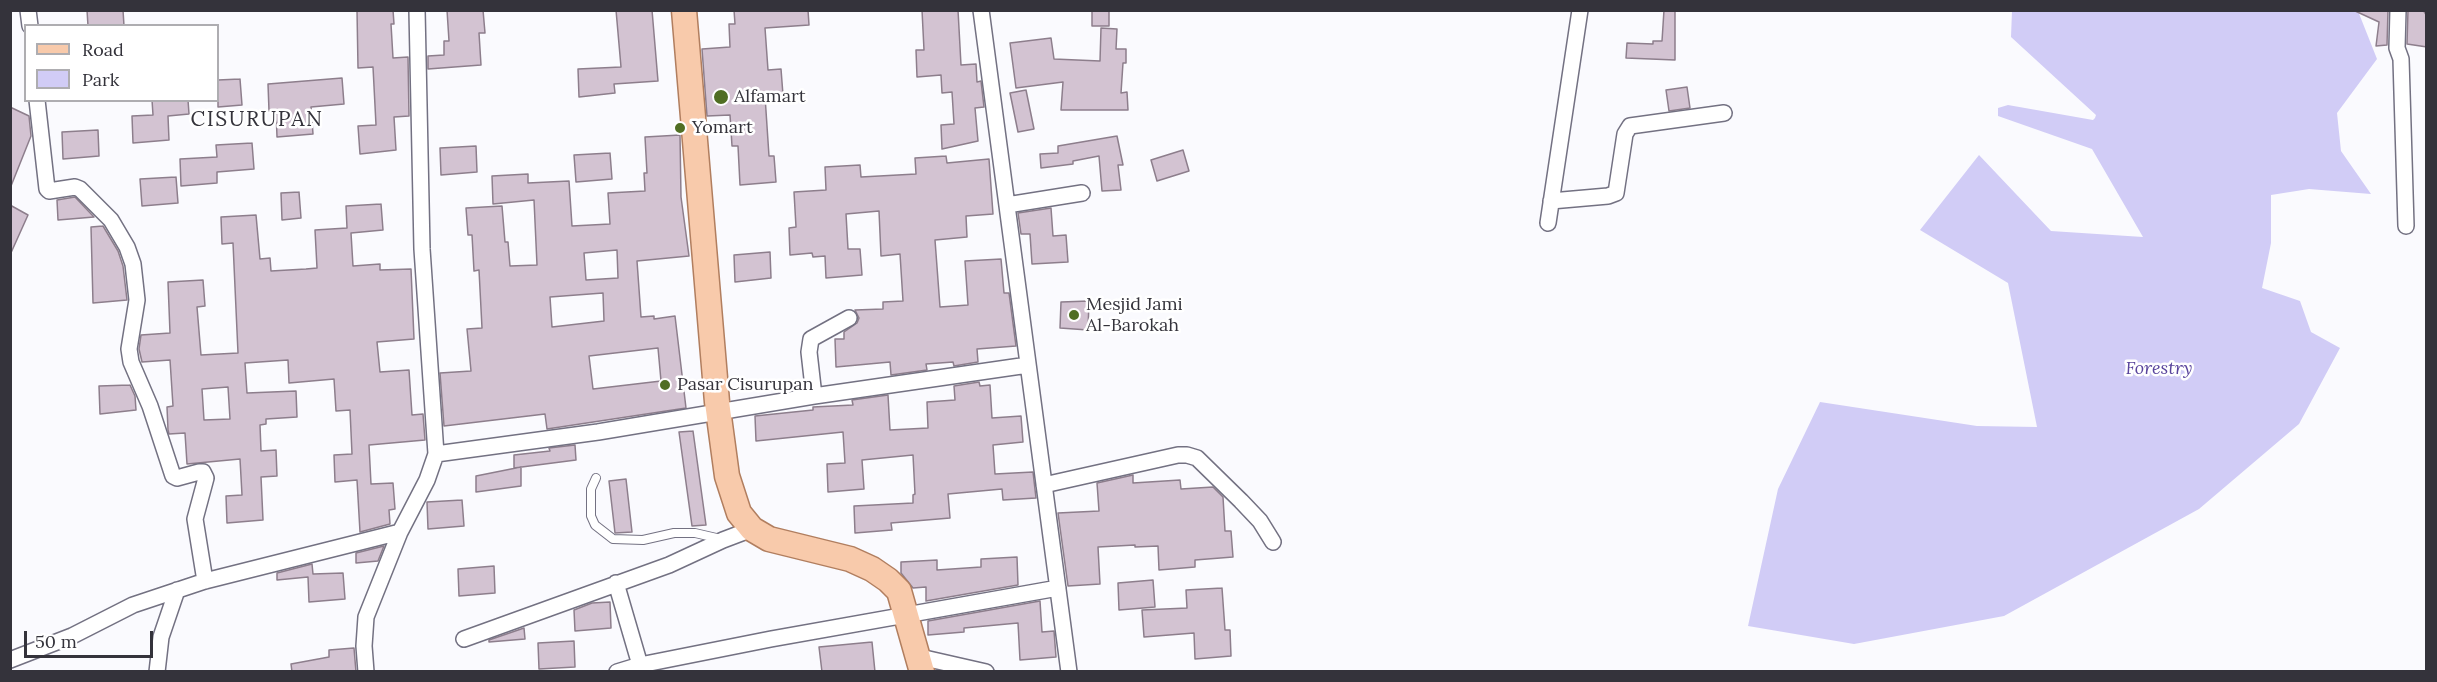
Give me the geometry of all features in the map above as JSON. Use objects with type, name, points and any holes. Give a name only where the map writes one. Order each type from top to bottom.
[{"type":"main road","points":[[684,10],[718,411],[727,476],[739,513],[752,529],[769,539],[850,559],[872,569],[899,591],[921,664]]},
{"type":"street","points":[[366,672],[364,646],[366,616],[400,532],[427,480],[436,454],[422,249],[417,10]]},
{"type":"street","points":[[981,10],[1069,672]]},
{"type":"street","points":[[1548,223],[1580,10]]},
{"type":"street","points":[[2398,10],[2397,48],[2401,58],[2406,226]]},
{"type":"street","points":[[37,102],[47,189],[49,191],[75,187],[80,189],[111,220],[127,247],[133,264],[137,300],[129,349],[131,362],[150,406],[171,475],[177,478],[203,472],[206,478],[195,519],[205,581]]},
{"type":"street","points":[[1551,201],[1608,196],[1616,193],[1625,134],[1630,126],[1724,113]]},
{"type":"street","points":[[1007,206],[1082,193]]},
{"type":"street","points":[[814,396],[809,352],[811,339],[849,318]]},
{"type":"street","points":[[436,454],[598,432],[814,396],[1028,365]]},
{"type":"street","points":[[1044,485],[1178,455],[1187,455],[1197,458],[1260,520],[1273,542]]},
{"type":"street","points":[[464,639],[669,566],[752,529]]},
{"type":"street","points":[[10,660],[72,636],[133,605],[177,590],[400,532]]},
{"type":"street","points":[[616,583],[640,668]]},
{"type":"street","points":[[617,672],[1058,588]]},
{"type":"street","points":[[157,672],[161,637],[177,590]]},
{"type":"street","points":[[921,664],[986,672]]},
{"type":"lane","points":[[596,478],[591,489],[591,516],[595,525],[613,539],[643,540],[675,533],[695,533],[723,540]]},
{"type":"green space","name":"Forestry","points":[[2012,11],[2358,11],[2377,59],[2337,113],[2341,151],[2371,194],[2309,189],[2271,195],[2271,243],[2262,288],[2300,301],[2311,332],[2340,348],[2299,424],[2199,509],[2004,616],[1854,644],[1748,626],[1778,489],[1820,402],[1977,426],[2037,427],[2008,283],[1920,230],[1979,155],[2051,231],[2143,237],[2092,149],[1998,116],[1998,108],[2008,105],[2093,120],[2096,115],[2011,37]]},
{"type":"building","points":[[87,10],[123,10],[124,24],[88,24]]},
{"type":"building","points":[[357,10],[393,10],[394,24],[391,24],[393,58],[408,57],[409,116],[394,117],[396,150],[360,154],[358,126],[376,125],[373,67],[358,68]]},
{"type":"building","points":[[447,10],[483,10],[485,33],[479,33],[481,65],[428,69],[428,56],[444,55],[444,41],[449,41]]},
{"type":"building","points":[[616,10],[652,10],[658,81],[614,84],[615,93],[579,97],[578,69],[621,67]]},
{"type":"building","points":[[734,10],[808,10],[809,25],[765,28],[768,70],[781,69],[783,95],[765,96],[769,156],[774,156],[776,182],[740,185],[738,146],[732,146],[730,115],[707,116],[702,49],[730,47],[729,24],[735,24]]},
{"type":"building","points":[[922,10],[958,10],[961,65],[976,64],[977,82],[981,81],[984,107],[975,108],[978,141],[942,149],[941,125],[954,124],[952,92],[942,93],[941,75],[917,77],[916,50],[924,50]]},
{"type":"building","points":[[1092,10],[1109,10],[1109,26],[1092,26]]},
{"type":"building","points":[[1664,10],[1675,11],[1675,60],[1626,58],[1627,43],[1653,44],[1653,41],[1662,41]]},
{"type":"building","points":[[2353,10],[2388,10],[2387,45],[2376,46],[2379,22]]},
{"type":"building","points":[[2408,10],[2423,10],[2427,16],[2427,47],[2407,44]]},
{"type":"building","points":[[1101,28],[1117,29],[1116,49],[1126,49],[1121,93],[1127,92],[1128,110],[1061,110],[1063,82],[1016,88],[1010,43],[1051,38],[1054,59],[1100,61]]},
{"type":"building","points":[[342,78],[344,104],[311,107],[313,134],[277,137],[276,110],[269,111],[268,84]]},
{"type":"building","points":[[240,79],[242,105],[218,107],[219,80]]},
{"type":"building","points":[[1687,87],[1690,108],[1669,111],[1666,90]]},
{"type":"building","points":[[1026,90],[1034,129],[1018,132],[1010,93]]},
{"type":"building","points":[[152,102],[188,102],[189,114],[168,116],[169,140],[133,143],[132,116],[153,115]]},
{"type":"building","points":[[10,107],[29,116],[31,136],[11,186]]},
{"type":"building","points":[[98,130],[99,156],[63,159],[62,132]]},
{"type":"building","points":[[680,135],[681,197],[689,256],[637,261],[641,317],[654,316],[654,319],[675,316],[686,408],[547,429],[545,414],[444,426],[440,373],[471,371],[467,329],[482,328],[479,270],[474,271],[472,235],[468,235],[466,208],[502,206],[510,266],[537,265],[534,200],[493,204],[492,176],[528,174],[528,183],[569,181],[572,226],[610,224],[608,193],[645,191],[644,173],[647,173],[645,137]],"holes":[[[617,250],[618,278],[586,280],[584,253]],[[603,293],[604,321],[552,327],[550,297]],[[658,348],[661,381],[593,389],[589,356]]]},
{"type":"building","points":[[1117,136],[1123,165],[1118,165],[1121,190],[1102,191],[1099,156],[1073,161],[1073,164],[1041,168],[1040,154],[1058,153],[1058,146]]},
{"type":"building","points":[[252,143],[254,169],[217,172],[217,183],[181,186],[180,159],[217,157],[216,145]]},
{"type":"building","points":[[476,146],[477,172],[441,175],[440,148]]},
{"type":"building","points":[[1183,150],[1189,171],[1157,181],[1151,160]]},
{"type":"building","points":[[610,153],[612,179],[576,182],[574,155]]},
{"type":"building","points":[[946,156],[947,163],[989,159],[993,214],[966,216],[967,237],[935,240],[940,307],[968,305],[965,261],[1001,259],[1004,293],[1009,293],[1016,346],[977,349],[978,362],[954,366],[953,362],[926,364],[927,370],[891,375],[890,362],[836,367],[835,339],[844,339],[844,332],[857,323],[859,318],[855,310],[883,309],[883,302],[903,301],[900,254],[881,256],[879,211],[846,214],[848,249],[860,249],[862,275],[826,278],[825,256],[813,257],[812,253],[790,255],[789,228],[796,227],[794,192],[826,190],[825,167],[860,165],[861,177],[916,174],[915,158]]},
{"type":"building","points":[[176,177],[178,203],[142,206],[140,179]]},
{"type":"building","points":[[299,192],[301,218],[282,220],[281,193]]},
{"type":"building","points":[[75,197],[94,217],[58,220],[57,200]]},
{"type":"building","points":[[381,204],[383,230],[351,233],[353,266],[380,264],[380,270],[411,269],[414,339],[377,342],[380,372],[409,370],[412,415],[423,414],[425,440],[369,445],[371,484],[393,483],[395,509],[389,510],[390,524],[360,532],[357,480],[335,482],[334,455],[352,454],[350,410],[336,411],[334,379],[289,383],[288,360],[245,363],[247,393],[296,391],[297,417],[266,419],[266,424],[260,425],[261,451],[276,450],[277,476],[261,477],[263,520],[227,523],[226,496],[242,495],[240,459],[187,464],[185,433],[169,434],[168,430],[167,407],[173,406],[170,360],[142,362],[139,349],[141,335],[170,333],[168,282],[203,280],[205,306],[197,307],[201,355],[238,353],[233,243],[222,244],[221,217],[256,215],[260,259],[270,258],[271,271],[306,269],[317,268],[315,230],[347,228],[346,206]],"holes":[[[228,387],[230,419],[204,420],[202,389]]]},
{"type":"building","points":[[10,205],[28,215],[10,255]]},
{"type":"building","points":[[1051,208],[1053,236],[1066,235],[1068,262],[1032,264],[1030,234],[1021,234],[1018,213]]},
{"type":"building","points":[[103,226],[118,251],[123,266],[127,300],[93,303],[91,227]]},
{"type":"building","points":[[770,252],[771,278],[735,282],[734,255]]},
{"type":"building","name":"Mesjid Jami Al-Barokah","points":[[1089,301],[1088,330],[1060,328],[1061,302]]},
{"type":"building","points":[[979,382],[980,386],[990,385],[992,418],[1021,416],[1023,442],[993,445],[995,474],[1033,472],[1036,498],[1003,500],[1002,489],[948,494],[950,518],[891,523],[892,530],[855,533],[854,506],[913,503],[915,494],[913,455],[862,460],[864,489],[828,492],[827,464],[845,463],[843,432],[756,441],[755,416],[813,410],[813,407],[853,405],[852,400],[888,395],[890,430],[928,428],[927,402],[955,400],[954,386]]},
{"type":"building","points":[[130,385],[135,396],[136,410],[100,414],[99,386]]},
{"type":"building","points":[[693,431],[706,525],[692,526],[679,432]]},
{"type":"building","points":[[575,445],[576,460],[514,468],[514,455],[550,451],[549,448]]},
{"type":"building","points":[[521,467],[521,486],[476,492],[476,476]]},
{"type":"building","points":[[1133,475],[1133,483],[1180,480],[1181,489],[1213,487],[1223,497],[1225,531],[1231,531],[1233,557],[1195,560],[1195,567],[1159,570],[1158,546],[1098,547],[1100,584],[1068,586],[1058,513],[1099,511],[1097,483]]},
{"type":"building","points":[[626,479],[632,532],[615,533],[609,481]]},
{"type":"building","points":[[462,500],[464,526],[428,529],[427,502]]},
{"type":"building","points":[[384,546],[378,561],[356,563],[356,553]]},
{"type":"building","points":[[1017,557],[1018,585],[926,601],[926,587],[913,588],[901,573],[901,562],[937,560],[937,570],[981,567],[981,559]]},
{"type":"building","points":[[312,564],[313,574],[343,573],[345,599],[309,602],[308,577],[277,580],[277,573]]},
{"type":"building","points":[[494,566],[495,593],[459,596],[458,569]]},
{"type":"building","points":[[1153,580],[1155,607],[1119,610],[1118,583]]},
{"type":"building","points":[[1222,588],[1225,630],[1230,630],[1231,656],[1195,659],[1194,633],[1144,637],[1142,610],[1187,608],[1186,590]]},
{"type":"building","points":[[1040,601],[1042,632],[1054,631],[1056,657],[1020,660],[1018,623],[964,628],[964,632],[928,635],[928,621]]},
{"type":"building","points":[[610,602],[611,628],[575,631],[574,610],[592,603]]},
{"type":"building","points":[[524,628],[525,639],[489,642],[489,640]]},
{"type":"building","points":[[574,641],[575,667],[539,669],[538,643]]},
{"type":"building","points":[[872,642],[875,672],[822,672],[819,647]]},
{"type":"building","points":[[354,648],[356,672],[292,672],[291,664],[329,657],[329,650]]},
{"type":"place","name":"Alfamart","points":[[721,97]]},
{"type":"place","name":"Yomart","points":[[680,128]]},
{"type":"place","name":"Mesjid Jami Al-Barokah","points":[[1074,315]]},
{"type":"place","name":"Pasar Cisurupan","points":[[665,385]]},
{"type":"district","name":"CISURUPAN","points":[[257,120]]}]
